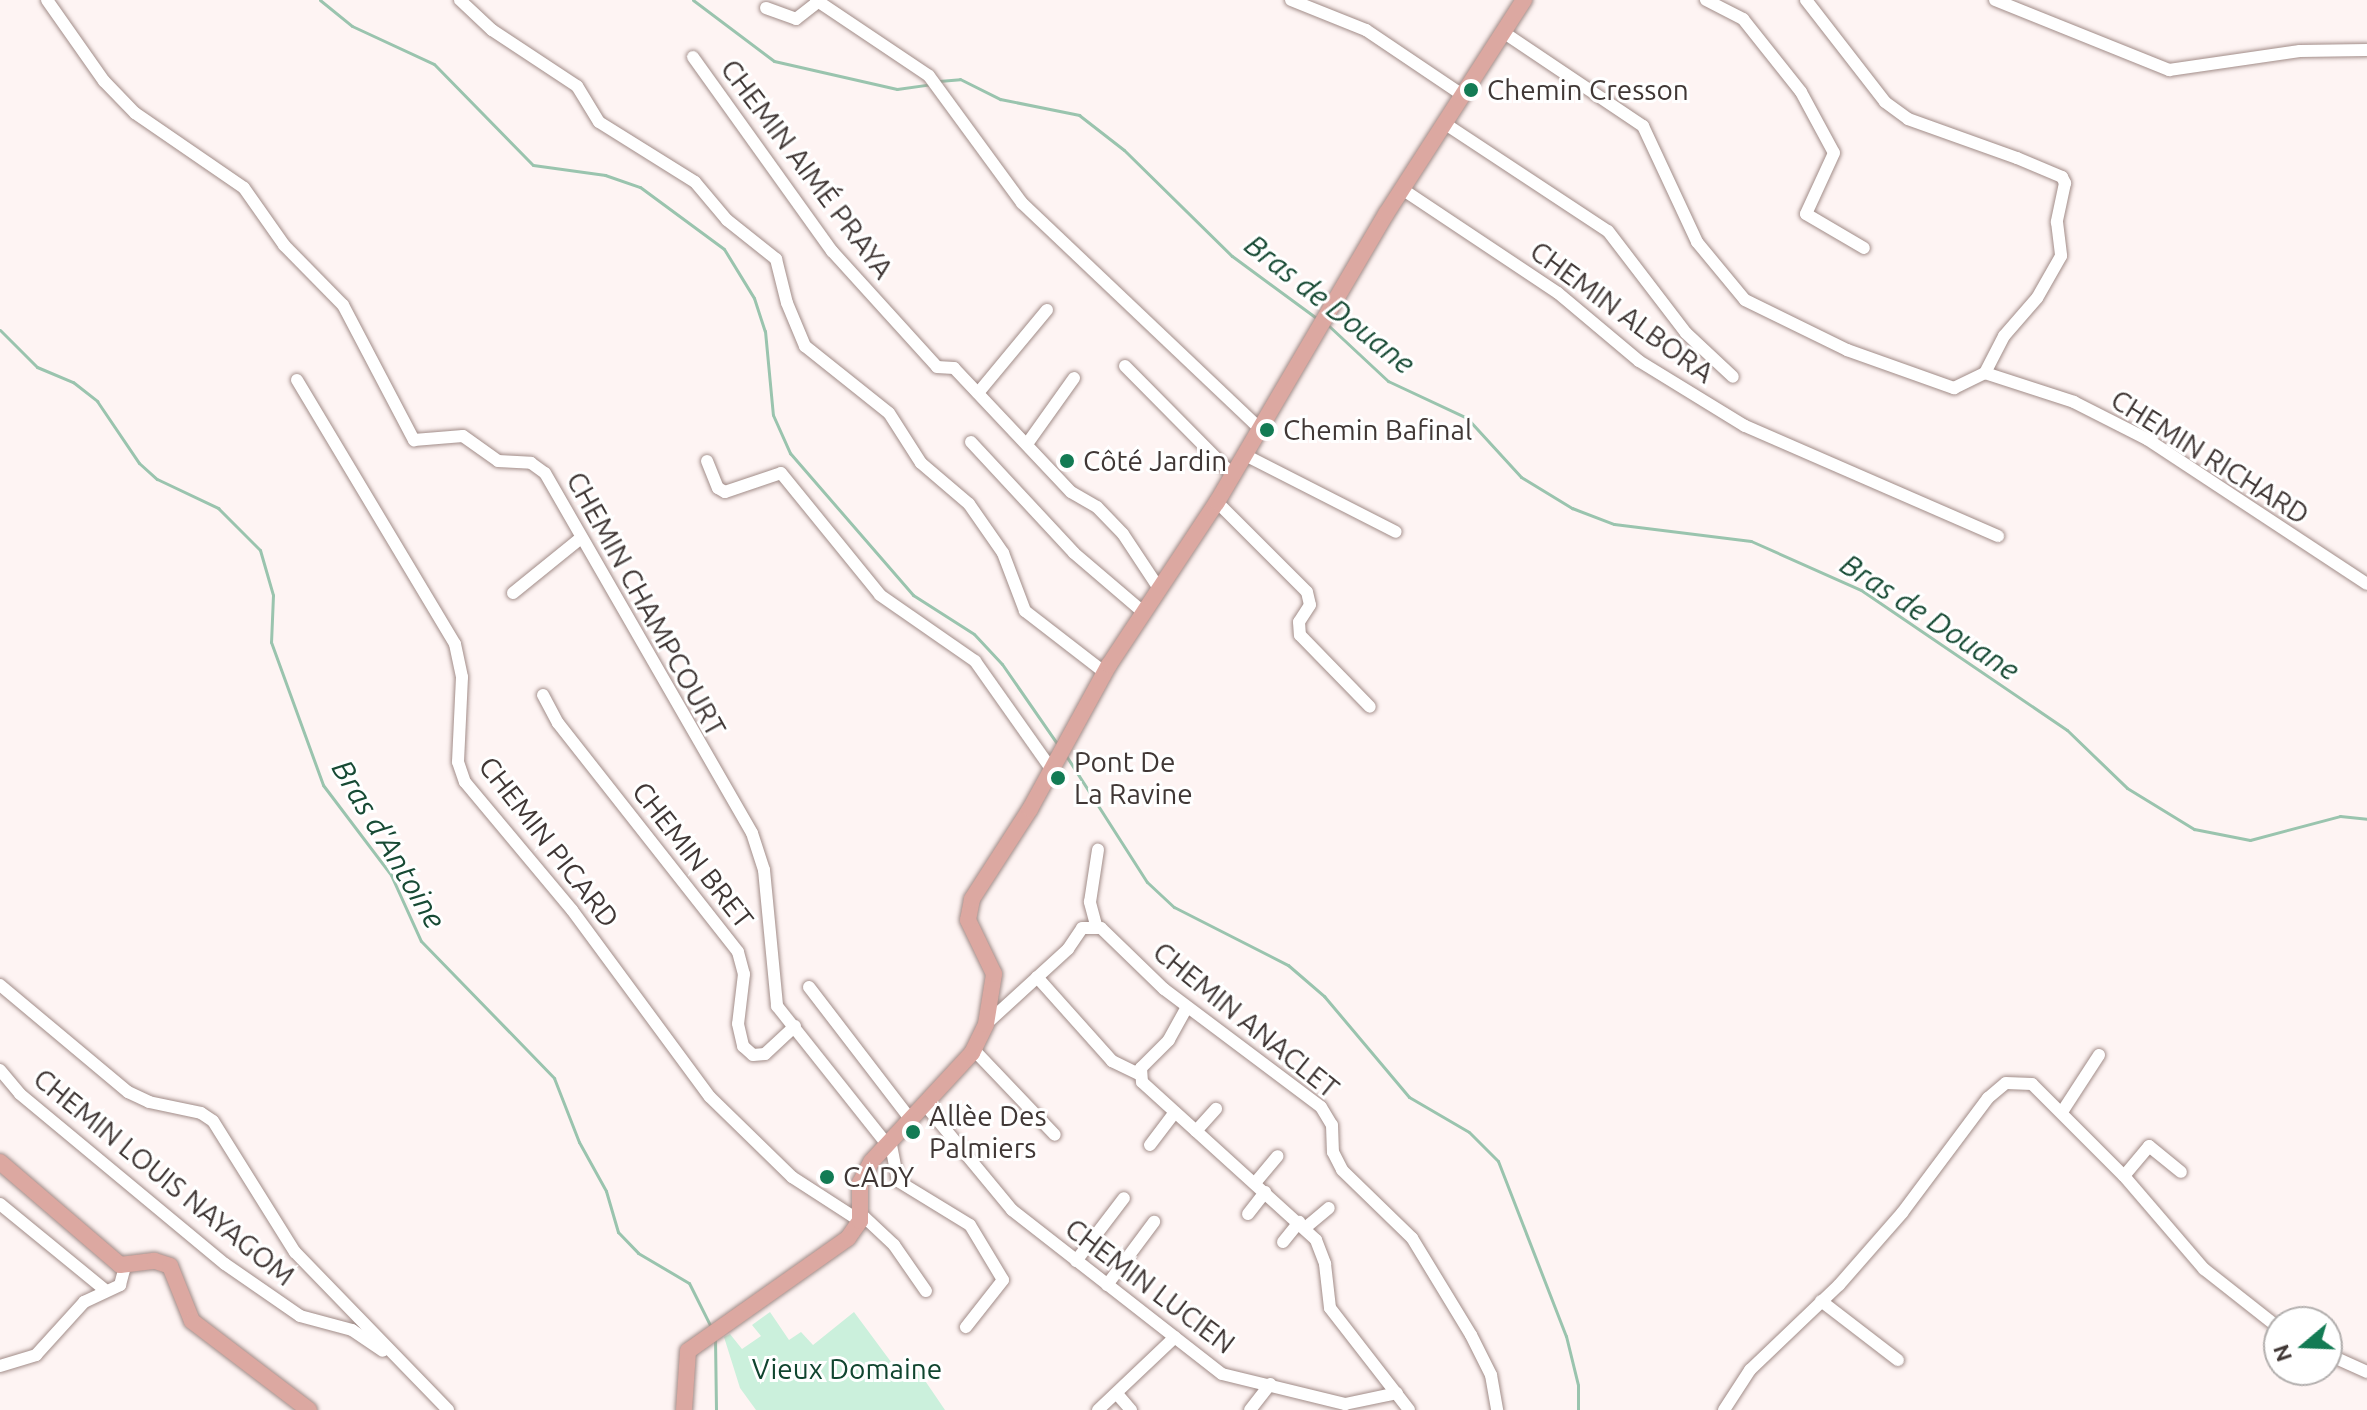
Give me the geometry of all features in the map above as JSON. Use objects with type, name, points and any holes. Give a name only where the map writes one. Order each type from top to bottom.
[{"type":"main road","points":[[684,1410],[688,1351],[718,1327],[795,1279],[848,1238],[860,1217],[862,1174],[974,1050],[986,1024],[994,974],[968,911],[1069,741],[1104,672],[1217,502],[1402,189],[1524,0]]},
{"type":"main road","points":[[0,1162],[125,1266],[155,1261],[170,1266],[192,1321],[309,1410]]},
{"type":"street","name":"CHEMIN CHAMPCOURT","points":[[47,0],[114,92],[135,113],[244,188],[284,245],[343,305],[414,440],[463,436],[498,461],[539,468],[752,833],[764,870],[774,945],[774,998],[888,1142]]},
{"type":"street","points":[[460,0],[492,30],[577,86],[599,122],[695,182],[727,220],[776,259],[787,303],[805,346],[889,413],[921,463],[969,504],[1003,553],[1025,611],[1104,672]]},
{"type":"street","points":[[1291,0],[1366,30],[1461,94]]},
{"type":"street","points":[[1706,0],[1743,19],[1801,92],[1834,153],[1806,214],[1864,248]]},
{"type":"street","points":[[1503,32],[1643,126],[1697,242],[1745,300],[1847,350],[1954,388],[1985,373],[2004,336],[2037,298],[2061,256],[2057,222],[2065,183],[2062,177],[2017,158],[1908,119],[1885,102],[1806,0]]},
{"type":"street","points":[[1995,0],[2169,70],[2300,51],[2367,50]]},
{"type":"street","points":[[766,8],[796,19],[817,1],[929,76],[1022,203],[1260,429]]},
{"type":"street","name":"CHEMIN AIMÉ PRAYA","points":[[693,57],[832,251],[937,367],[954,368],[1071,492],[1097,507],[1123,534],[1160,590]]},
{"type":"street","points":[[1444,123],[1608,231],[1693,341],[1733,377]]},
{"type":"street","name":"CHEMIN ALBORA","points":[[1402,189],[1558,293],[1639,361],[1745,426],[1998,536]]},
{"type":"street","points":[[978,393],[1047,310]]},
{"type":"street","points":[[1125,366],[1233,475]]},
{"type":"street","name":"CHEMIN RICHARD","points":[[1985,373],[2074,402],[2147,439],[2367,584]]},
{"type":"street","points":[[1027,444],[1074,378]]},
{"type":"street","name":"CHEMIN PICARD","points":[[297,380],[455,644],[462,677],[458,762],[465,782],[572,910],[710,1097],[786,1173],[860,1217],[894,1245],[926,1291]]},
{"type":"street","points":[[971,442],[1074,553],[1143,612]]},
{"type":"street","points":[[1245,455],[1396,532]]},
{"type":"street","points":[[707,461],[718,488],[725,492],[781,473],[880,595],[975,661],[1054,767]]},
{"type":"street","points":[[1217,502],[1307,592],[1310,605],[1299,622],[1300,635],[1370,707]]},
{"type":"street","points":[[513,593],[581,538]]},
{"type":"street","name":"CHEMIN BRET","points":[[543,695],[558,723],[738,952],[744,974],[738,1024],[743,1046],[753,1055],[765,1054],[795,1026]]},
{"type":"street","points":[[986,1024],[1068,949],[1082,928],[1096,925],[1090,902],[1098,850]]},
{"type":"street","name":"CHEMIN ANACLET","points":[[1096,925],[1187,1007],[1321,1107],[1332,1125],[1333,1152],[1342,1170],[1412,1238],[1471,1335],[1491,1375],[1497,1410]]},
{"type":"street","points":[[1037,977],[1112,1061],[1139,1074],[1175,1112],[1302,1225],[1321,1251],[1336,1318],[1409,1410]]},
{"type":"street","points":[[0,985],[128,1092],[149,1102],[201,1113],[213,1121],[295,1252],[361,1317],[389,1354],[448,1410]]},
{"type":"street","points":[[809,987],[911,1120]]},
{"type":"street","points":[[1139,1074],[1169,1040],[1187,1007]]},
{"type":"street","points":[[974,1050],[1055,1135]]},
{"type":"street","points":[[2062,1112],[2099,1055]]},
{"type":"street","name":"CHEMIN LOUIS NAYAGOM","points":[[0,1070],[20,1094],[225,1264],[300,1316],[352,1330],[389,1354]]},
{"type":"street","points":[[1724,1410],[1750,1370],[1821,1301],[1902,1213],[1988,1098],[2006,1083],[2032,1084],[2124,1176],[2204,1269],[2263,1315]]},
{"type":"street","name":"CHEMIN LUCIEN","points":[[926,1106],[1012,1210],[1222,1374],[1345,1404],[1397,1393]]},
{"type":"street","points":[[1196,1131],[1216,1109]]},
{"type":"street","points":[[1150,1145],[1175,1112]]},
{"type":"street","points":[[2124,1176],[2147,1140],[2181,1172]]},
{"type":"street","points":[[888,1142],[898,1181],[970,1225],[1003,1280],[966,1327]]},
{"type":"street","points":[[1248,1214],[1278,1156]]},
{"type":"street","points":[[1076,1261],[1124,1198]]},
{"type":"street","points":[[0,1204],[104,1289]]},
{"type":"street","points":[[1283,1242],[1329,1208]]},
{"type":"street","points":[[1107,1285],[1154,1222]]},
{"type":"street","points":[[0,1366],[36,1355],[65,1318],[104,1289],[120,1285],[125,1266]]},
{"type":"street","points":[[1821,1301],[1898,1360]]},
{"type":"street","points":[[1098,1410],[1118,1395],[1175,1337]]},
{"type":"street","points":[[2343,1361],[2367,1372]]},
{"type":"street","points":[[1250,1410],[1270,1384]]},
{"type":"street","points":[[1118,1395],[1131,1410]]},
{"type":"green space","name":"Vieux Domaine","points":[[770,1312],[789,1340],[801,1332],[813,1345],[854,1312],[897,1370],[915,1366],[945,1410],[756,1410],[740,1388],[724,1337],[730,1334],[742,1349],[761,1336],[752,1325]]},
{"type":"waterway","points":[[320,0],[352,26],[434,64],[533,165],[605,175],[640,187],[724,249],[754,298],[765,331],[773,415],[790,453],[913,595],[974,634],[1002,664],[1058,745]]},
{"type":"waterway","name":"Bras de Douane","points":[[693,0],[774,61],[897,89],[932,84]]},
{"type":"waterway","name":"Bras de Douane","points":[[939,81],[960,79],[1000,99],[1079,115],[1124,150],[1232,256],[1319,320]]},
{"type":"waterway","name":"Bras de Douane","points":[[1329,326],[1388,381],[1467,418],[1521,477],[1572,508],[1614,524],[1751,541],[1861,590],[2067,730],[2127,788],[2194,829],[2250,840],[2340,816],[2367,819]]},
{"type":"waterway","name":"Bras d'Antoine","points":[[0,330],[37,367],[73,382],[97,401],[139,463],[157,479],[218,508],[260,550],[273,595],[271,642],[323,785],[391,875],[421,941],[554,1078],[579,1142],[606,1191],[618,1232],[638,1253],[689,1283],[711,1327]]},
{"type":"waterway","points":[[1065,754],[1147,882],[1174,907],[1288,965],[1324,996],[1409,1097],[1469,1132],[1498,1161],[1566,1336],[1578,1385],[1578,1410]]},
{"type":"waterway","name":"Bras d'Antoine","points":[[715,1338],[716,1410]]},
{"type":"place","name":"Chemin Cresson","points":[[1471,90]]},
{"type":"place","name":"Chemin Bafinal","points":[[1267,430]]},
{"type":"place","name":"Côté Jardin","points":[[1067,461]]},
{"type":"place","name":"Pont De La Ravine","points":[[1058,778]]},
{"type":"place","name":"Allèe Des Palmiers","points":[[913,1132]]},
{"type":"place","name":"CADY","points":[[827,1177]]}]
